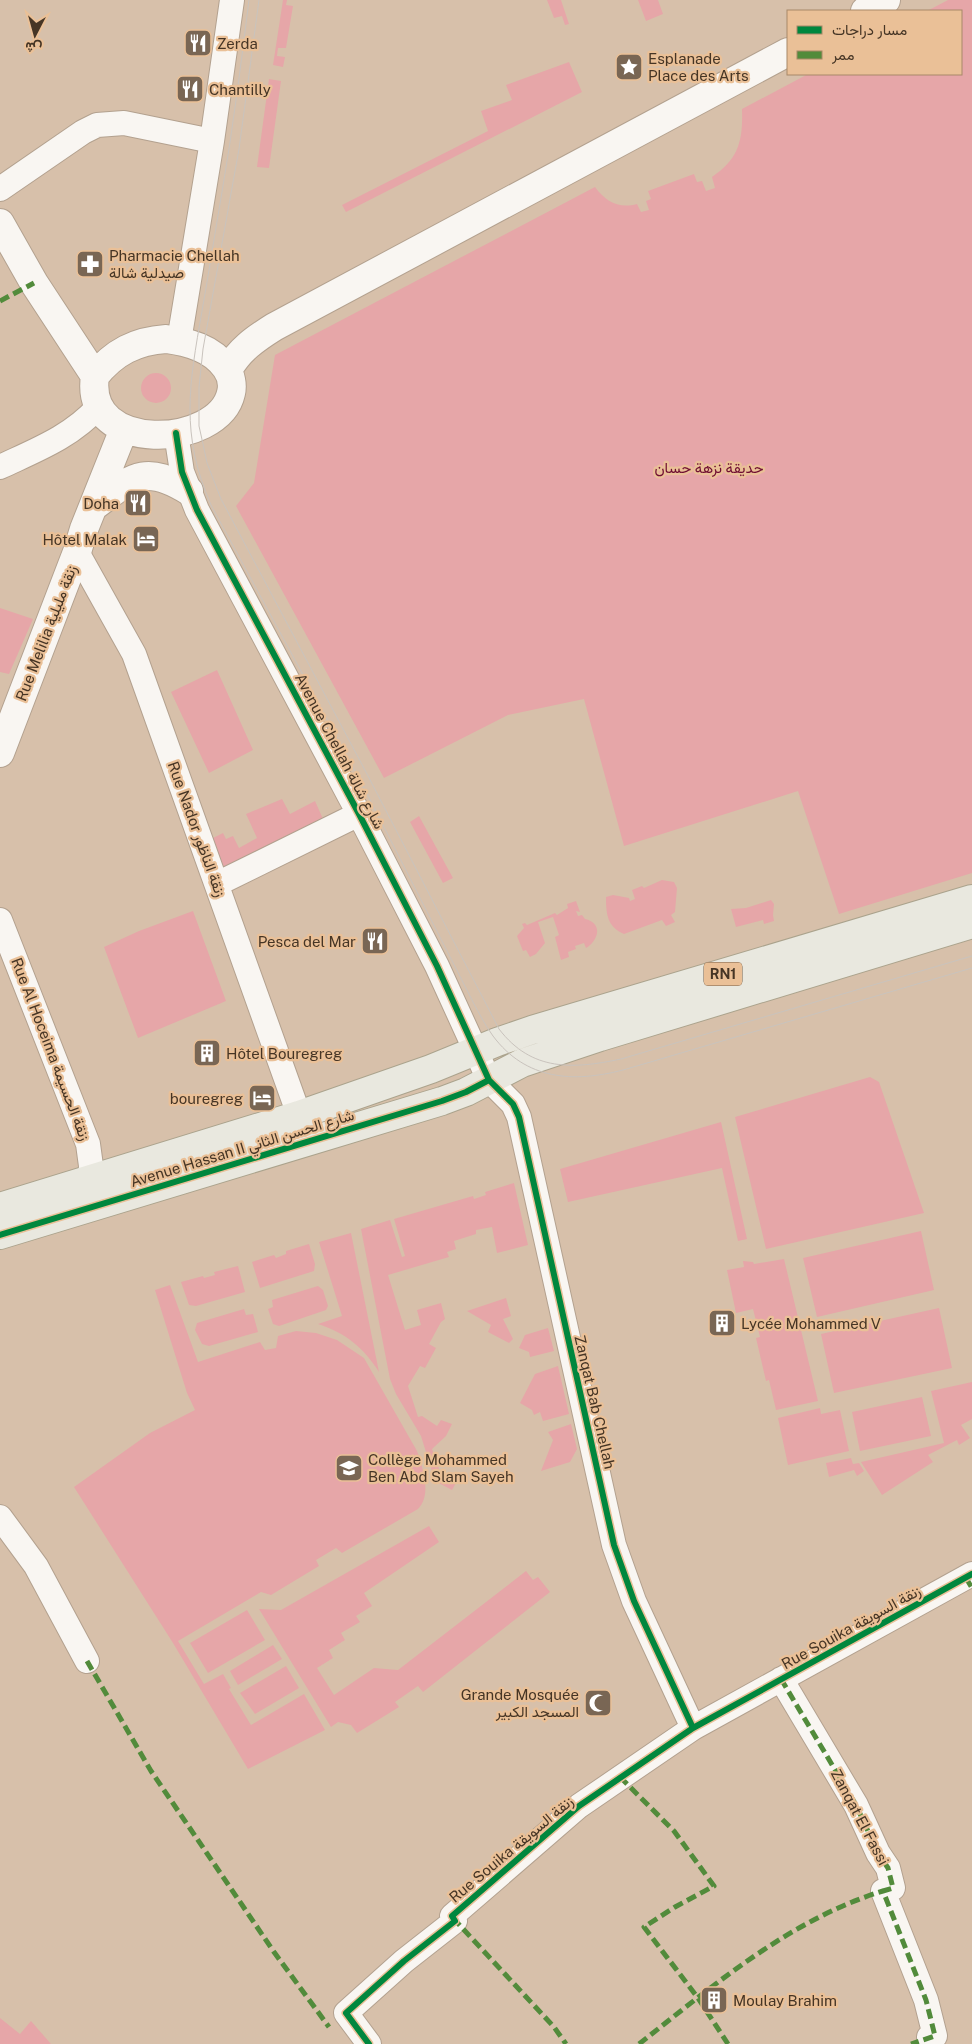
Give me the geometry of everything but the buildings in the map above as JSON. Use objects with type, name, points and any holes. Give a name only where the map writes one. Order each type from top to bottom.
[{"type":"main road","name":"Avenue Hassan II شارع الحسن الثاني","points":[[0,1207],[299,1115],[431,1069],[532,1030],[972,899]]},
{"type":"main road","name":"Avenue Hassan II شارع الحسن الثاني","points":[[0,1235],[442,1101],[466,1092],[522,1063],[600,1037],[972,924]]},
{"type":"main road","points":[[0,1223],[24,1217],[48,1220]]},
{"type":"street","points":[[179,341],[212,141],[232,0]]},
{"type":"street","points":[[867,10],[886,0]]},
{"type":"street","points":[[228,370],[243,349],[255,338],[274,327],[787,53]]},
{"type":"street","points":[[0,189],[83,132],[97,125],[124,123],[212,141]]},
{"type":"street","points":[[0,223],[34,283],[95,376],[94,397],[98,407],[113,424],[124,429],[150,434],[176,433],[210,422],[225,408],[232,389],[228,370],[218,357],[196,346],[179,341],[152,340],[126,348],[109,360],[95,376]]},
{"type":"street","points":[[0,467],[70,433],[98,407]]},
{"type":"street","name":"Rue Melilia زنقة مليلية","points":[[0,753],[92,508],[124,429]]},
{"type":"street","name":"Avenue Chellah شارع شالة","points":[[176,433],[182,472],[189,491],[437,966],[489,1080]]},
{"type":"street","points":[[92,508],[119,486],[134,478],[144,476],[167,479],[189,491]]},
{"type":"street","name":"Rue Nador زنقة الناظور","points":[[77,552],[134,654],[299,1115]]},
{"type":"street","points":[[217,884],[359,814]]},
{"type":"street","name":"Rue Al Hoceima زنقة الحسيمة","points":[[0,920],[88,1144],[91,1166],[90,1180]]},
{"type":"street","name":"Zanqat Bab Chellah","points":[[489,1080],[513,1104],[519,1117],[614,1545],[634,1602],[693,1728]]},
{"type":"street","points":[[0,1517],[36,1566],[87,1660]]},
{"type":"street","name":"Rue Souika زنقة السويقة","points":[[369,2044],[346,2013],[404,1961],[455,1921],[452,1916],[579,1806],[693,1728],[972,1574]]},
{"type":"street","name":"Zanqat El Fassi","points":[[781,1679],[856,1805],[878,1853],[888,1868],[893,1888],[883,1891],[926,2000],[935,2036],[930,2040]]},
{"type":"green space","points":[[283,0],[287,0],[286,5],[293,6],[286,48],[278,48],[277,56],[285,57],[283,67],[273,65]]},
{"type":"green space","points":[[547,0],[561,0],[569,24],[565,25],[562,16],[554,18]]},
{"type":"green space","points":[[638,0],[658,0],[663,14],[646,21]]},
{"type":"green space","name":"حديقة نزهة حسان","points":[[948,0],[972,0],[972,873],[839,914],[798,791],[624,846],[584,699],[508,715],[384,778],[236,506],[254,483],[275,355],[595,187],[613,203],[624,206],[637,204],[641,212],[649,210],[646,201],[651,199],[648,191],[694,174],[697,182],[702,181],[706,191],[715,188],[712,177],[728,163],[738,148],[742,130],[742,109],[806,75],[962,75],[962,10],[929,10]]},
{"type":"green space","points":[[569,62],[582,92],[346,212],[342,205],[488,131],[481,111],[512,100],[506,85]]},
{"type":"green space","points":[[269,79],[281,81],[269,168],[257,167]]},
{"type":"green space","points":[[156,373],[162,374],[170,382],[170,394],[162,402],[156,403],[150,402],[142,394],[141,388],[142,382],[150,374]]},
{"type":"green space","points":[[0,608],[33,619],[9,674],[0,672]]},
{"type":"green space","points":[[217,670],[253,750],[209,773],[171,692]]},
{"type":"green space","points":[[282,799],[290,814],[315,801],[323,819],[222,872],[209,840],[223,833],[226,839],[233,836],[239,848],[257,838],[246,814]]},
{"type":"green space","points":[[419,816],[453,878],[443,883],[410,822]]},
{"type":"green space","points":[[662,880],[674,882],[677,888],[675,912],[671,915],[675,922],[666,926],[662,920],[624,934],[614,928],[607,914],[606,897],[613,895],[629,898],[630,901],[635,899],[632,890],[642,886],[644,888]]},
{"type":"green space","points":[[771,900],[774,904],[774,921],[764,924],[763,920],[736,927],[731,909],[746,908]]},
{"type":"green space","points":[[576,901],[580,912],[576,911],[578,916],[582,915],[585,919],[595,924],[597,928],[594,941],[590,945],[586,948],[584,943],[575,946],[576,949],[568,952],[569,957],[561,960],[555,937],[559,935],[553,917],[538,922],[545,943],[536,954],[530,957],[526,950],[523,951],[517,936],[524,928],[522,924],[525,923],[527,925],[555,913],[557,915],[568,908],[567,904]]},
{"type":"green space","points":[[193,911],[226,1001],[138,1038],[104,947],[139,931]]},
{"type":"green space","points":[[870,1077],[879,1082],[924,1213],[766,1249],[735,1117]]},
{"type":"green space","points":[[721,1122],[747,1239],[738,1241],[722,1168],[568,1202],[560,1169]]},
{"type":"green space","points":[[514,1183],[528,1245],[497,1253],[492,1227],[476,1230],[476,1234],[454,1241],[456,1249],[447,1252],[449,1257],[388,1275],[405,1330],[421,1325],[417,1310],[441,1303],[445,1319],[441,1322],[429,1344],[436,1348],[425,1368],[420,1366],[408,1386],[418,1417],[422,1416],[437,1426],[441,1420],[452,1424],[446,1436],[432,1449],[440,1472],[457,1481],[452,1490],[435,1481],[421,1436],[396,1394],[390,1379],[361,1229],[390,1220],[402,1257],[405,1256],[394,1219],[473,1196],[474,1199],[486,1195],[485,1192]]},
{"type":"green space","points":[[921,1231],[934,1290],[817,1317],[803,1258]]},
{"type":"green space","points":[[351,1233],[379,1372],[353,1342],[337,1332],[318,1324],[342,1316],[319,1242]]},
{"type":"green space","points":[[309,1244],[315,1264],[314,1271],[260,1288],[252,1262],[274,1255],[276,1258],[286,1254],[286,1251]]},
{"type":"green space","points":[[784,1259],[818,1401],[776,1410],[769,1380],[766,1381],[756,1338],[760,1337],[753,1309],[736,1313],[727,1270],[744,1267],[743,1261],[753,1262],[754,1264]]},
{"type":"green space","points":[[238,1266],[245,1292],[196,1306],[189,1305],[181,1282],[215,1275],[214,1272]]},
{"type":"green space","points":[[170,1285],[198,1362],[260,1342],[265,1350],[276,1348],[278,1336],[296,1331],[316,1333],[337,1340],[364,1358],[417,1451],[425,1481],[425,1496],[418,1509],[342,1553],[336,1548],[316,1560],[319,1566],[271,1595],[261,1592],[178,1641],[204,1684],[223,1674],[231,1688],[229,1689],[251,1725],[304,1694],[325,1730],[248,1769],[173,1643],[74,1487],[150,1433],[195,1410],[187,1393],[155,1290]]},
{"type":"green space","points":[[318,1286],[323,1290],[328,1306],[326,1310],[279,1326],[273,1324],[268,1309],[273,1307],[272,1300]]},
{"type":"green space","points":[[506,1298],[511,1316],[503,1319],[513,1339],[509,1343],[488,1332],[491,1325],[467,1311]]},
{"type":"green space","points":[[939,1308],[952,1368],[834,1393],[821,1334]]},
{"type":"green space","points":[[244,1309],[246,1315],[253,1314],[258,1332],[209,1346],[202,1344],[195,1330],[197,1323]]},
{"type":"green space","points":[[548,1328],[554,1351],[530,1357],[529,1352],[519,1348],[525,1335]]},
{"type":"green space","points":[[558,1366],[569,1414],[543,1421],[540,1412],[534,1415],[532,1410],[520,1403],[535,1374]]},
{"type":"green space","points":[[972,1382],[972,1419],[961,1425],[970,1438],[959,1445],[957,1440],[928,1455],[933,1462],[882,1495],[861,1462],[944,1443],[931,1391]]},
{"type":"green space","points":[[922,1397],[931,1436],[860,1451],[852,1412]]},
{"type":"green space","points":[[820,1408],[821,1414],[840,1410],[849,1451],[788,1465],[778,1418]]},
{"type":"green space","points":[[571,1424],[577,1449],[570,1462],[541,1471],[553,1440],[548,1432]]},
{"type":"green space","points":[[851,1458],[853,1464],[859,1463],[864,1471],[857,1476],[854,1470],[829,1477],[826,1463]]},
{"type":"green space","points":[[429,1526],[439,1542],[364,1593],[372,1606],[356,1616],[360,1622],[341,1633],[345,1640],[329,1650],[333,1658],[317,1668],[334,1695],[374,1668],[398,1670],[526,1571],[533,1580],[538,1577],[550,1592],[423,1692],[418,1686],[395,1702],[399,1707],[357,1733],[351,1725],[338,1722],[331,1727],[259,1609],[281,1610]]},
{"type":"green space","points":[[247,1610],[265,1640],[208,1673],[190,1643]]},
{"type":"green space","points":[[273,1645],[282,1659],[238,1685],[230,1671]]},
{"type":"green space","points":[[286,1666],[299,1688],[255,1714],[240,1693]]},
{"type":"green space","points":[[0,2018],[20,2034],[31,2021],[51,2044],[0,2044]]},
{"type":"tram line","points":[[249,0],[230,144],[191,386],[191,432],[195,455],[201,479],[211,505],[359,778],[473,1002],[493,1036],[506,1051],[520,1062],[535,1070],[569,1077],[604,1074],[972,968]]},
{"type":"tram line","points":[[259,0],[239,149],[203,349],[199,387],[199,426],[207,463],[221,499],[367,774],[499,1029],[512,1043],[525,1053],[539,1060],[554,1064],[586,1065],[621,1059],[972,956]]},
{"type":"marked path","points":[[0,301],[34,283]]},
{"type":"marked path","points":[[966,1578],[972,1588]]},
{"type":"marked path","points":[[87,1661],[151,1771],[274,1952],[329,2027]]},
{"type":"marked path","points":[[781,1679],[856,1805],[878,1853],[888,1868],[893,1888],[883,1891],[926,2000],[935,2036],[911,2044]]},
{"type":"marked path","points":[[620,1777],[674,1831],[714,1886],[675,1907],[644,1927],[698,1998],[728,2044]]},
{"type":"marked path","points":[[639,2044],[725,1977],[785,1936],[849,1903],[883,1891]]},
{"type":"marked path","points":[[453,1918],[554,2027],[566,2044]]},
{"type":"cycle path","points":[[176,433],[182,472],[197,510],[359,814],[437,966],[489,1080],[513,1104],[519,1117],[614,1545],[634,1601],[693,1728]]},
{"type":"cycle path","points":[[0,1235],[442,1101],[466,1092],[489,1080]]},
{"type":"cycle path","points":[[369,2044],[346,2013],[404,1961],[455,1921],[452,1916],[579,1806],[693,1728],[972,1574]]},
{"type":"place","name":"Zerda","points":[[198,43]]},
{"type":"place","name":"Esplanade Place des Arts","points":[[629,67]]},
{"type":"place","name":"Chantilly","points":[[190,89]]},
{"type":"place","name":"Pharmacie Chellah صيدلية شالة","points":[[90,264]]},
{"type":"place","name":"Doha","points":[[138,503]]},
{"type":"place","name":"Hôtel Malak","points":[[146,539]]},
{"type":"place","name":"Pesca del Mar","points":[[375,941]]},
{"type":"place","name":"Hôtel Bouregreg","points":[[207,1053]]},
{"type":"place","name":"bouregreg","points":[[262,1098]]},
{"type":"place","name":"Lycée Mohammed V","points":[[722,1323]]},
{"type":"place","name":"Collège Mohammed Ben Abd Slam Sayeh","points":[[349,1468]]},
{"type":"place","name":"Grande Mosquée المسجد الكبير","points":[[598,1703]]},
{"type":"place","name":"Moulay Brahim","points":[[714,2000]]}]
